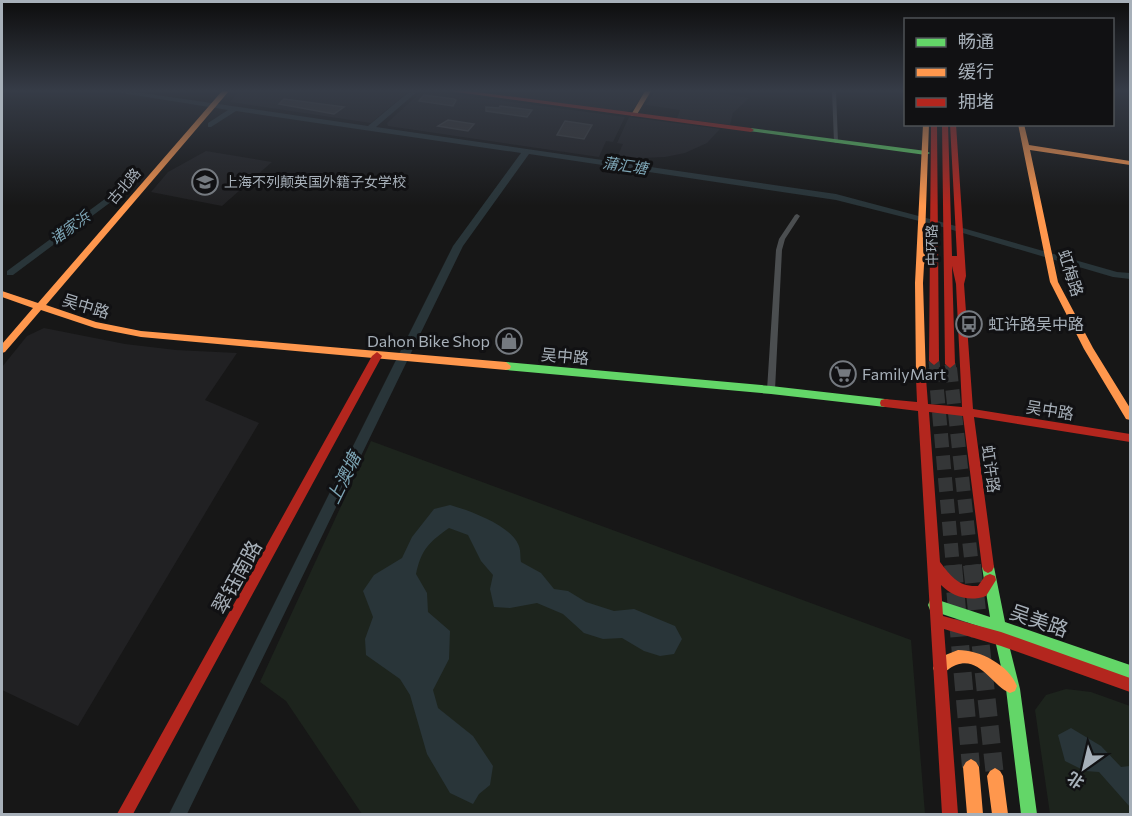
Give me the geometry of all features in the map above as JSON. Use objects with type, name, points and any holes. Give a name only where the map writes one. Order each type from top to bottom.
[{"type":"main road","name":"古北路","points":[[2,350],[193,129]]},
{"type":"main road","points":[[743,129],[926,153]]},
{"type":"main road","points":[[926,129],[927,211]]},
{"type":"main road","name":"中环路","points":[[934,129],[934,182],[927,211],[926,228],[934,361]]},
{"type":"main road","name":"中环路","points":[[945,129],[945,169],[954,236],[950,364]]},
{"type":"main road","points":[[953,129],[953,219]]},
{"type":"main road","name":"虹梅路","points":[[1023,129],[1054,282],[1067,309],[1131,416]]},
{"type":"main road","points":[[1027,147],[1131,163]]},
{"type":"main road","points":[[926,228],[924,255],[921,263],[919,357],[935,566],[935,605],[950,814]]},
{"type":"main road","name":"虹许路","points":[[954,236],[960,284],[968,412],[990,580],[1013,689],[1029,814]]},
{"type":"main road","name":"吴中路","points":[[2,294],[95,325],[141,334],[771,390],[924,406],[1131,438]]},
{"type":"main road","name":"翠钰南路","points":[[125,814],[377,356]]},
{"type":"main road","points":[[935,566],[947,583],[963,593],[981,592],[990,580]]},
{"type":"main road","name":"吴美路","points":[[935,605],[1131,672]]},
{"type":"main road","name":"吴美路","points":[[936,620],[1001,639],[1131,685]]},
{"type":"main road","points":[[940,668],[954,656],[969,658],[992,667],[1013,689]]},
{"type":"main road","points":[[970,767],[975,814]]},
{"type":"main road","points":[[995,776],[1000,814]]},
{"type":"street","points":[[836,129],[836,141]]},
{"type":"street","points":[[771,390],[779,250],[797,216]]},
{"type":"shaded area","points":[[409,129],[619,129],[613,142],[606,141],[599,157]]},
{"type":"shaded area","points":[[623,129],[720,129],[707,143],[685,153],[665,157],[616,159],[623,144],[617,143]]},
{"type":"shaded area","name":"上海不列颠英国外籍子女学校","points":[[206,151],[272,162],[222,206],[151,192],[168,172]]},
{"type":"shaded area","points":[[44,328],[125,344],[176,350],[237,353],[205,400],[259,423],[78,726],[2,690],[2,367],[27,336]]},
{"type":"shaded area","points":[[371,441],[911,640],[925,814],[362,814],[286,701],[260,682]]},
{"type":"shaded area","points":[[450,505],[488,519],[507,531],[519,546],[521,562],[541,573],[554,589],[568,591],[586,602],[614,611],[634,609],[675,626],[682,639],[674,654],[660,656],[644,651],[622,638],[603,639],[584,633],[563,614],[537,603],[510,608],[494,607],[490,589],[493,575],[481,561],[468,535],[449,528],[442,533],[423,553],[416,574],[427,593],[428,612],[450,631],[449,659],[433,690],[438,708],[473,736],[493,766],[490,785],[479,794],[473,804],[450,793],[427,754],[410,695],[400,679],[366,655],[365,639],[373,617],[363,591],[374,575],[402,558],[412,537],[434,509]]},
{"type":"shaded area","points":[[1066,689],[1091,692],[1130,706],[1130,814],[1050,814],[1035,710],[1046,695]]},
{"type":"shaded area","points":[[1071,728],[1101,746],[1121,767],[1130,766],[1130,807],[1099,772],[1085,771],[1065,761],[1058,735]]},
{"type":"building","points":[[560,129],[590,129],[584,139],[557,135]]},
{"type":"waterway","name":"蒲汇塘","points":[[372,129],[527,152]]},
{"type":"waterway","name":"上澳塘","points":[[178,814],[458,246],[527,152]]},
{"type":"waterway","name":"蒲汇塘","points":[[527,152],[836,197],[942,224],[1117,275],[1130,276]]},
{"type":"waterway","name":"诸家浜","points":[[10,273],[131,184]]},
{"type":"tunnel","points":[[934,361],[935,370]]},
{"type":"tunnel","points":[[950,364],[951,370]]},
{"type":"tunnel","points":[[935,368],[953,567]]},
{"type":"tunnel","points":[[950,368],[972,567]]},
{"type":"tunnel","points":[[953,565],[971,767]]},
{"type":"tunnel","points":[[972,565],[995,776]]},
{"type":"traffic: fast","points":[[751,130],[926,153]]},
{"type":"traffic: fast","points":[[506,366],[771,390],[885,403]]},
{"type":"traffic: fast","points":[[988,567],[1013,689],[1029,814]]},
{"type":"traffic: fast","points":[[935,605],[1130,672]]},
{"type":"traffic: slow","points":[[2,350],[193,129]]},
{"type":"traffic: slow","points":[[921,378],[919,283],[926,129]]},
{"type":"traffic: slow","points":[[1022,129],[1054,282],[1089,349],[1130,416]]},
{"type":"traffic: slow","points":[[1027,147],[1130,163]]},
{"type":"traffic: slow","points":[[921,263],[925,239]]},
{"type":"traffic: slow","points":[[2,294],[95,325],[141,334],[506,366]]},
{"type":"traffic: slow","points":[[940,668],[949,660],[958,657],[977,659],[986,664],[1010,686]]},
{"type":"traffic: slow","points":[[971,767],[975,814]]},
{"type":"traffic: slow","points":[[995,776],[1000,814]]},
{"type":"traffic: jam","points":[[744,129],[751,130]]},
{"type":"traffic: jam","points":[[934,129],[934,361]]},
{"type":"traffic: jam","points":[[945,129],[950,364]]},
{"type":"traffic: jam","points":[[953,129],[968,412],[988,567]]},
{"type":"traffic: jam","points":[[955,258],[960,284]]},
{"type":"traffic: jam","points":[[125,814],[377,356]]},
{"type":"traffic: jam","points":[[921,378],[950,814]]},
{"type":"traffic: jam","points":[[885,403],[968,412],[1130,438]]},
{"type":"traffic: jam","points":[[936,567],[949,584],[960,591],[981,592],[990,580]]},
{"type":"traffic: jam","points":[[936,620],[1001,639],[1130,685]]},
{"type":"place","name":"上海不列颠英国外籍子女学校","points":[[205,182]]},
{"type":"place","name":"虹许路吴中路","points":[[969,324]]},
{"type":"place","name":"Dahon Bike Shop","points":[[509,341]]},
{"type":"place","name":"FamilyMart","points":[[843,374]]}]
